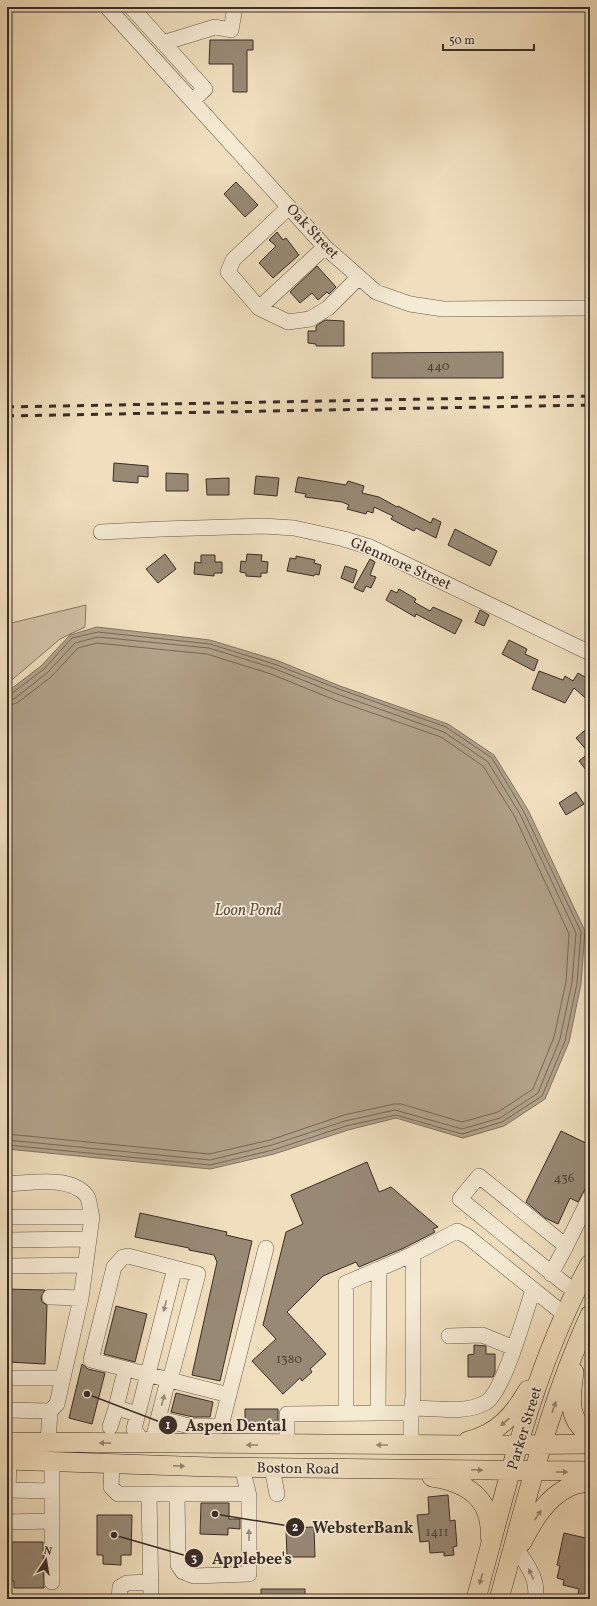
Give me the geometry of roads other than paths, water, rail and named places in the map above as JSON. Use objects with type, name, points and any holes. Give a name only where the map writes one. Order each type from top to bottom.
[{"type":"main road","name":"Parker Street","points":[[476,1599],[536,1390],[562,1322],[590,1264]]},
{"type":"main road","name":"Parker Street","points":[[499,1599],[542,1444],[577,1346],[590,1315]]},
{"type":"main road","points":[[442,1445],[474,1440],[494,1430],[507,1421],[523,1399],[562,1322]]},
{"type":"main road","points":[[577,1346],[570,1405],[577,1423],[590,1436]]},
{"type":"main road","name":"Boston Road","points":[[8,1454],[144,1444],[590,1444]]},
{"type":"main road","name":"Boston Road","points":[[50,1452],[112,1463],[272,1468],[590,1471]]},
{"type":"main road","points":[[380,1468],[442,1478],[461,1484],[470,1489],[484,1507],[490,1523],[490,1541],[487,1558]]},
{"type":"main road","points":[[506,1574],[539,1513],[551,1499],[569,1487],[590,1481]]},
{"type":"street","name":"Oak Street","points":[[107,7],[325,247],[358,278],[376,292],[410,304],[443,309],[590,308]]},
{"type":"street","points":[[131,7],[205,89],[193,100]]},
{"type":"street","points":[[163,43],[215,28],[231,30],[235,7]]},
{"type":"street","points":[[289,207],[233,260],[229,267],[228,272],[259,308],[288,322],[310,319],[328,308],[358,278]]},
{"type":"street","points":[[259,308],[325,247]]},
{"type":"street","name":"Glenmore Street","points":[[101,532],[263,526],[294,528],[344,539],[370,547],[590,653]]},
{"type":"street","points":[[566,1246],[479,1176],[460,1199],[551,1274],[576,1291]]},
{"type":"street","points":[[7,1184],[58,1183],[78,1187],[88,1197],[92,1217],[81,1298],[57,1404],[50,1412],[52,1582]]},
{"type":"street","points":[[551,1274],[590,1197]]},
{"type":"street","points":[[7,1217],[92,1217]]},
{"type":"street","points":[[346,1413],[346,1283],[413,1254],[457,1231],[467,1236],[533,1290],[562,1322]]},
{"type":"street","points":[[7,1240],[89,1239]]},
{"type":"street","points":[[158,1418],[189,1426],[221,1426],[266,1248]]},
{"type":"street","points":[[411,1445],[413,1254]]},
{"type":"street","points":[[175,1268],[148,1375],[134,1429],[144,1444],[154,1434],[158,1418],[169,1380],[198,1274],[175,1268],[128,1256],[123,1257],[114,1267],[91,1360],[148,1375],[169,1380],[229,1395]]},
{"type":"street","points":[[7,1266],[85,1265]]},
{"type":"street","points":[[378,1413],[379,1269]]},
{"type":"street","points":[[287,1445],[287,1414],[378,1413],[412,1410],[468,1409],[486,1403],[499,1387],[514,1348],[533,1290]]},
{"type":"street","points":[[50,1297],[81,1298]]},
{"type":"street","points":[[449,1336],[482,1335],[514,1348]]},
{"type":"street","points":[[7,1378],[63,1378]]},
{"type":"street","points":[[110,1427],[123,1379]]},
{"type":"street","points":[[116,1408],[138,1414]]},
{"type":"street","points":[[7,1410],[50,1412]]},
{"type":"street","points":[[8,1454],[7,1490],[52,1491]]},
{"type":"street","points":[[112,1463],[111,1487],[118,1494],[248,1494]]},
{"type":"street","points":[[177,1494],[178,1565],[182,1572],[194,1576],[249,1574],[248,1494],[242,1467]]},
{"type":"street","points":[[272,1468],[277,1494]]},
{"type":"street","points":[[149,1494],[151,1599]]},
{"type":"street","points":[[7,1522],[52,1521]]},
{"type":"street","points":[[518,1551],[534,1580],[537,1591],[535,1599]]},
{"type":"street","points":[[119,1599],[120,1586],[127,1583],[151,1582]]},
{"type":"water","name":"Loon Pond","points":[[97,627],[210,640],[276,660],[340,686],[448,724],[494,755],[528,810],[585,931],[581,984],[569,1042],[545,1099],[504,1126],[463,1138],[396,1118],[348,1130],[274,1154],[210,1169],[7,1149],[7,692],[41,666],[70,635]]},
{"type":"railway","points":[[7,407],[590,396]]},
{"type":"railway","points":[[7,416],[590,405]]},
{"type":"place","name":"Aspen Dental","points":[[87,1394]]},
{"type":"place","name":"WebsterBank","points":[[215,1514]]},
{"type":"place","name":"Applebee's","points":[[114,1535]]}]
